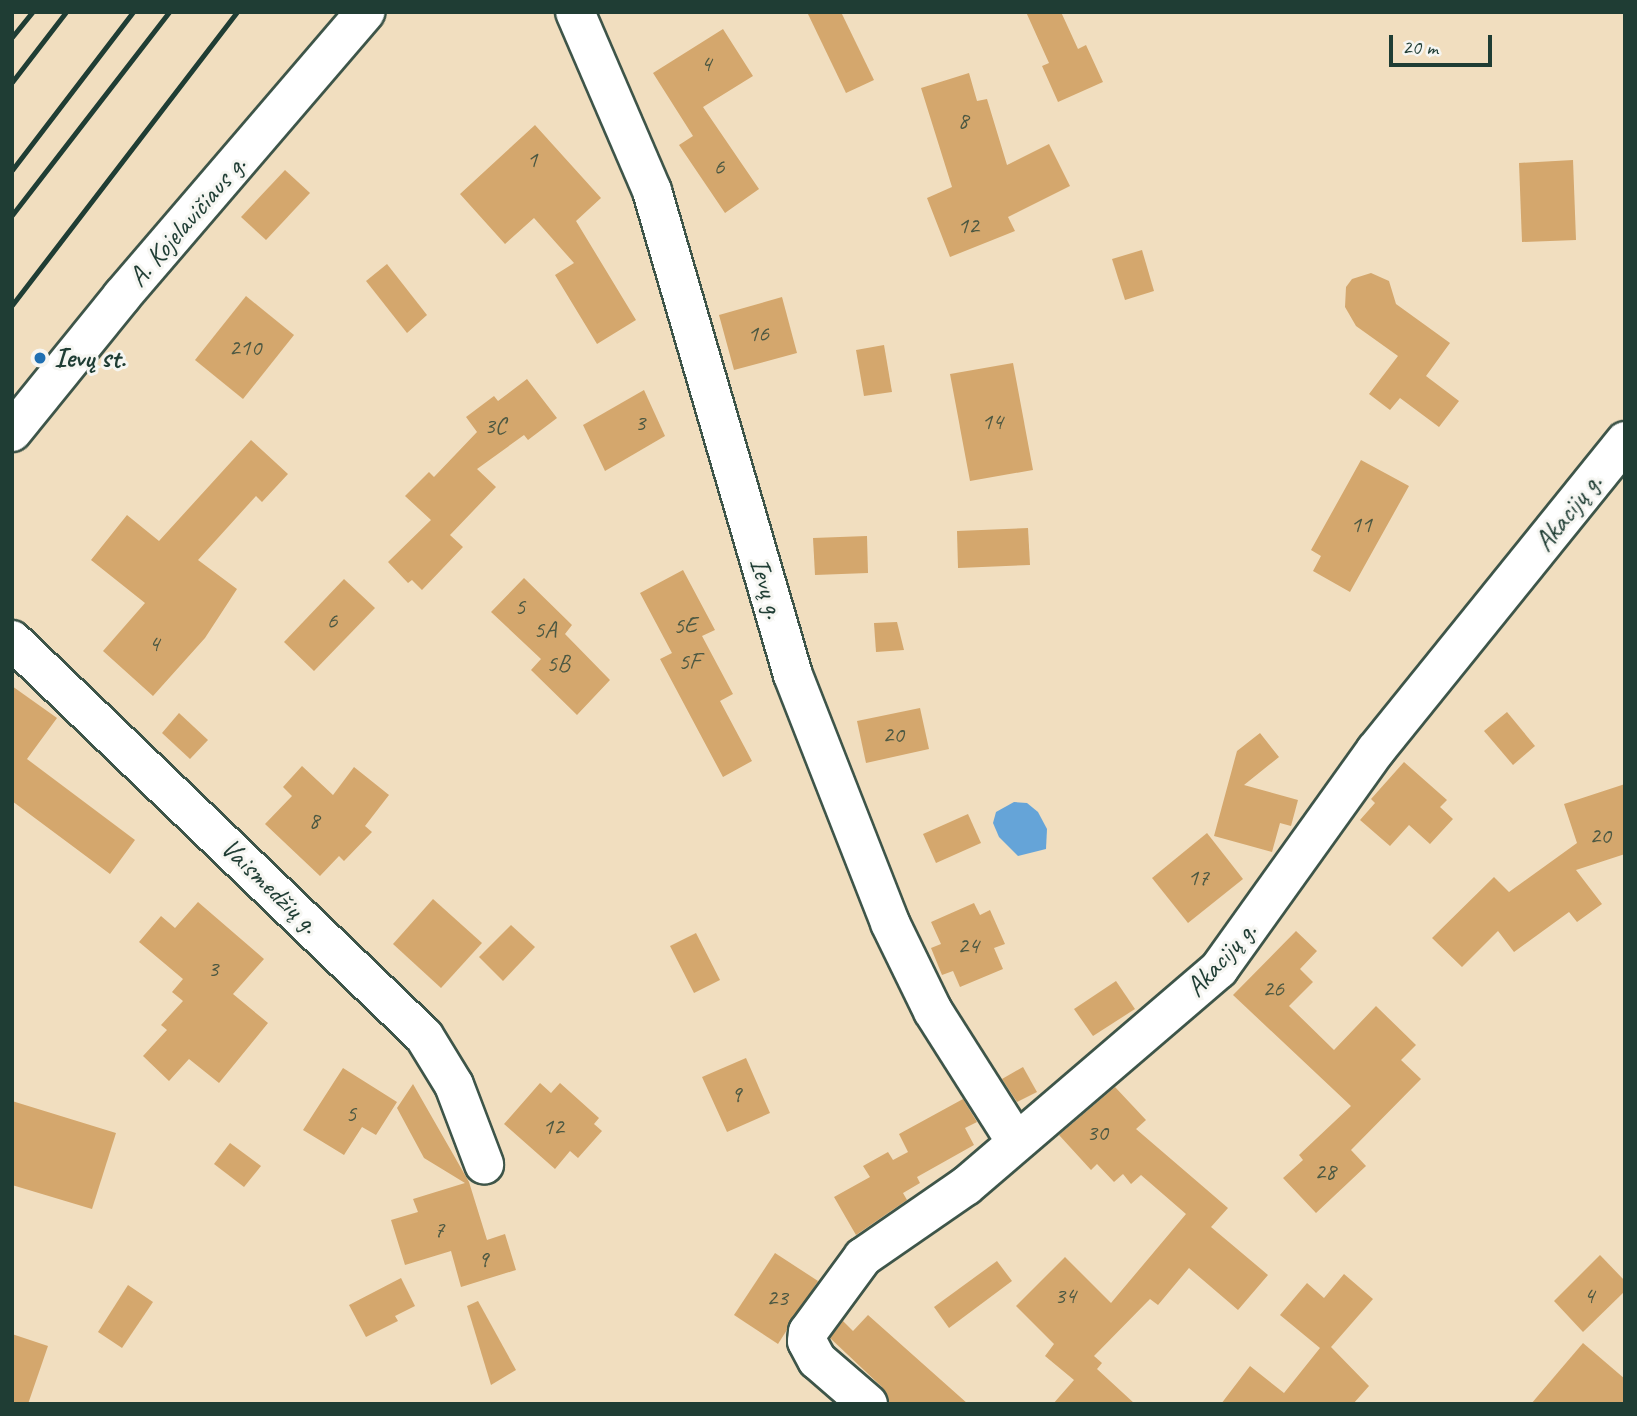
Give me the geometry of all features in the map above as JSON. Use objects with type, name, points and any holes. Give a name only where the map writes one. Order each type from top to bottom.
[{"type":"street","name":"A. Kojelavičiaus g.","points":[[12,432],[122,296],[365,12]]},
{"type":"street","name":"Ievų g.","points":[[575,12],[652,191],[793,675],[890,923],[933,1011],[1015,1140]]},
{"type":"street","name":"Akacijų g.","points":[[868,1404],[817,1360],[807,1341],[808,1332],[863,1257],[966,1186],[1015,1140],[1219,969],[1376,750],[1625,440]]},
{"type":"street","name":"Vaismedžių g.","points":[[12,640],[424,1036],[454,1085],[484,1164]]},
{"type":"water","points":[[1014,802],[1027,803],[1038,812],[1047,829],[1046,849],[1018,856],[999,837],[993,823],[996,812]]},
{"type":"building","points":[[807,12],[841,12],[874,80],[846,93]]},
{"type":"building","points":[[1026,12],[1061,12],[1078,49],[1086,45],[1103,82],[1058,102],[1042,66],[1049,63]]},
{"type":"building","points":[[723,29],[753,76],[703,107],[759,189],[725,213],[679,145],[693,136],[653,73]]},
{"type":"building","points":[[969,73],[977,101],[987,99],[1007,165],[1049,144],[1070,186],[1008,217],[1015,231],[950,257],[927,198],[952,187],[921,88]]},
{"type":"building","points":[[535,125],[601,198],[576,221],[636,320],[597,344],[555,275],[574,263],[534,218],[505,244],[460,194]]},
{"type":"building","points":[[1573,160],[1576,240],[1522,242],[1519,163]]},
{"type":"building","points":[[285,170],[310,193],[266,240],[241,217]]},
{"type":"building","points":[[1142,250],[1154,291],[1125,300],[1112,259]]},
{"type":"building","points":[[387,264],[427,315],[407,333],[366,281]]},
{"type":"building","points":[[1371,273],[1389,281],[1396,304],[1450,343],[1426,376],[1459,401],[1439,427],[1400,398],[1390,410],[1369,394],[1398,356],[1356,326],[1345,307],[1346,287],[1352,279]]},
{"type":"building","points":[[246,296],[294,335],[243,399],[195,360]]},
{"type":"building","points":[[782,297],[797,353],[734,370],[719,315]]},
{"type":"building","points":[[884,345],[892,392],[864,396],[856,350]]},
{"type":"building","points":[[1013,363],[1033,470],[970,481],[950,374]]},
{"type":"building","points":[[527,379],[557,418],[528,440],[524,435],[477,469],[496,487],[450,535],[463,547],[422,590],[412,580],[408,583],[388,562],[431,520],[405,496],[429,472],[434,477],[477,432],[466,417],[494,396],[498,401]]},
{"type":"building","points":[[644,390],[665,436],[605,471],[583,425]]},
{"type":"building","points":[[251,440],[288,474],[262,502],[256,496],[198,560],[237,589],[205,638],[153,696],[103,651],[145,603],[91,560],[127,515],[159,541]]},
{"type":"building","points":[[1361,460],[1409,486],[1350,592],[1313,571],[1321,556],[1311,550]]},
{"type":"building","points":[[1028,528],[1030,565],[958,568],[957,531]]},
{"type":"building","points":[[867,536],[868,573],[815,575],[813,538]]},
{"type":"building","points":[[683,570],[715,630],[702,636],[733,694],[720,701],[752,761],[723,777],[660,659],[672,653],[640,593]]},
{"type":"building","points":[[524,578],[572,625],[565,634],[610,680],[577,715],[531,670],[541,659],[491,612]]},
{"type":"building","points":[[344,579],[375,608],[314,671],[284,642]]},
{"type":"building","points":[[897,622],[904,650],[876,652],[874,623]]},
{"type":"building","points":[[12,686],[57,718],[27,759],[135,840],[110,874],[12,801]]},
{"type":"building","points":[[920,708],[929,749],[866,763],[857,721]]},
{"type":"building","points":[[1507,712],[1535,746],[1513,765],[1484,731]]},
{"type":"building","points":[[179,713],[208,740],[190,759],[162,733]]},
{"type":"building","points":[[1260,733],[1279,757],[1244,785],[1298,800],[1291,826],[1280,823],[1272,852],[1214,836],[1237,751]]},
{"type":"building","points":[[1404,762],[1447,800],[1440,807],[1453,819],[1430,844],[1409,825],[1390,846],[1360,820],[1375,803],[1371,799]]},
{"type":"building","points":[[302,766],[333,795],[354,767],[389,795],[365,826],[372,832],[344,861],[339,856],[320,876],[265,824],[292,796],[283,787]]},
{"type":"building","points":[[1625,784],[1625,854],[1576,870],[1602,904],[1577,922],[1569,912],[1514,952],[1498,931],[1462,967],[1432,938],[1494,877],[1509,892],[1577,843],[1564,804]]},
{"type":"building","points":[[968,814],[981,843],[936,863],[923,834]]},
{"type":"building","points":[[1207,833],[1243,879],[1188,923],[1152,878]]},
{"type":"building","points":[[433,899],[482,943],[441,988],[393,944]]},
{"type":"building","points":[[198,902],[264,959],[233,994],[268,1023],[219,1083],[189,1059],[169,1081],[143,1056],[167,1030],[161,1025],[183,1001],[172,992],[183,979],[139,942],[161,916],[175,928]]},
{"type":"building","points":[[974,903],[980,915],[990,910],[1005,944],[994,948],[1003,969],[960,987],[953,971],[942,975],[931,948],[941,944],[931,922]]},
{"type":"building","points":[[511,925],[535,947],[503,981],[479,957]]},
{"type":"building","points":[[1296,931],[1317,951],[1300,969],[1313,982],[1289,1006],[1334,1050],[1376,1006],[1416,1045],[1401,1060],[1421,1079],[1351,1150],[1366,1166],[1316,1213],[1283,1178],[1303,1160],[1299,1155],[1351,1106],[1233,995]]},
{"type":"building","points":[[696,933],[720,980],[694,993],[670,946]]},
{"type":"building","points":[[1116,981],[1135,1009],[1093,1036],[1074,1009]]},
{"type":"building","points":[[746,1058],[770,1113],[727,1132],[702,1077]]},
{"type":"building","points":[[1023,1067],[1037,1092],[1017,1102],[1002,1079]]},
{"type":"building","points":[[343,1068],[397,1102],[376,1135],[362,1127],[344,1155],[303,1130]]},
{"type":"building","points":[[540,1083],[551,1093],[560,1083],[599,1118],[594,1124],[602,1131],[578,1158],[570,1151],[555,1169],[504,1124]]},
{"type":"building","points":[[413,1084],[469,1182],[487,1240],[505,1234],[516,1270],[461,1287],[451,1251],[405,1265],[391,1220],[418,1212],[413,1199],[465,1183],[424,1158],[397,1108]]},
{"type":"building","points":[[1115,1087],[1146,1120],[1136,1129],[1228,1208],[1211,1227],[1268,1275],[1238,1310],[1189,1268],[1158,1305],[1150,1299],[1094,1356],[1102,1363],[1097,1369],[1135,1404],[1053,1404],[1074,1380],[1045,1356],[1054,1344],[1016,1306],[1065,1257],[1111,1303],[1186,1214],[1141,1175],[1131,1184],[1123,1174],[1114,1182],[1097,1164],[1091,1170],[1059,1135]]},
{"type":"building","points":[[963,1099],[977,1122],[965,1128],[974,1145],[917,1177],[920,1183],[903,1193],[907,1200],[856,1235],[834,1197],[870,1177],[863,1166],[888,1152],[893,1160],[908,1152],[899,1134]]},
{"type":"building","points":[[12,1101],[116,1133],[92,1209],[12,1185]]},
{"type":"building","points":[[230,1143],[261,1166],[244,1187],[214,1164]]},
{"type":"building","points":[[775,1253],[818,1281],[778,1344],[734,1315]]},
{"type":"building","points":[[1600,1255],[1625,1281],[1625,1291],[1583,1332],[1554,1301]]},
{"type":"building","points":[[997,1261],[1012,1281],[949,1328],[934,1307]]},
{"type":"building","points":[[1344,1274],[1373,1299],[1331,1347],[1369,1386],[1353,1404],[1221,1404],[1250,1366],[1284,1393],[1320,1348],[1280,1315],[1307,1283],[1324,1298]]},
{"type":"building","points":[[401,1278],[415,1306],[395,1316],[398,1321],[366,1337],[349,1305]]},
{"type":"building","points":[[128,1285],[153,1302],[122,1348],[98,1332]]},
{"type":"building","points":[[478,1301],[516,1370],[491,1385],[467,1306]]},
{"type":"building","points":[[868,1315],[968,1404],[889,1404],[882,1387],[830,1338],[843,1321],[853,1331]]},
{"type":"building","points":[[12,1334],[48,1346],[28,1404],[12,1404]]},
{"type":"building","points":[[1583,1343],[1625,1379],[1625,1404],[1531,1404]]},
{"type":"railway","points":[[12,37],[32,12]]},
{"type":"railway","points":[[12,82],[66,12]]},
{"type":"railway","points":[[12,170],[133,12]]},
{"type":"railway","points":[[12,215],[169,12]]},
{"type":"railway","points":[[12,305],[237,12]]},
{"type":"place","name":"Ievų st.","points":[[40,358]]}]
